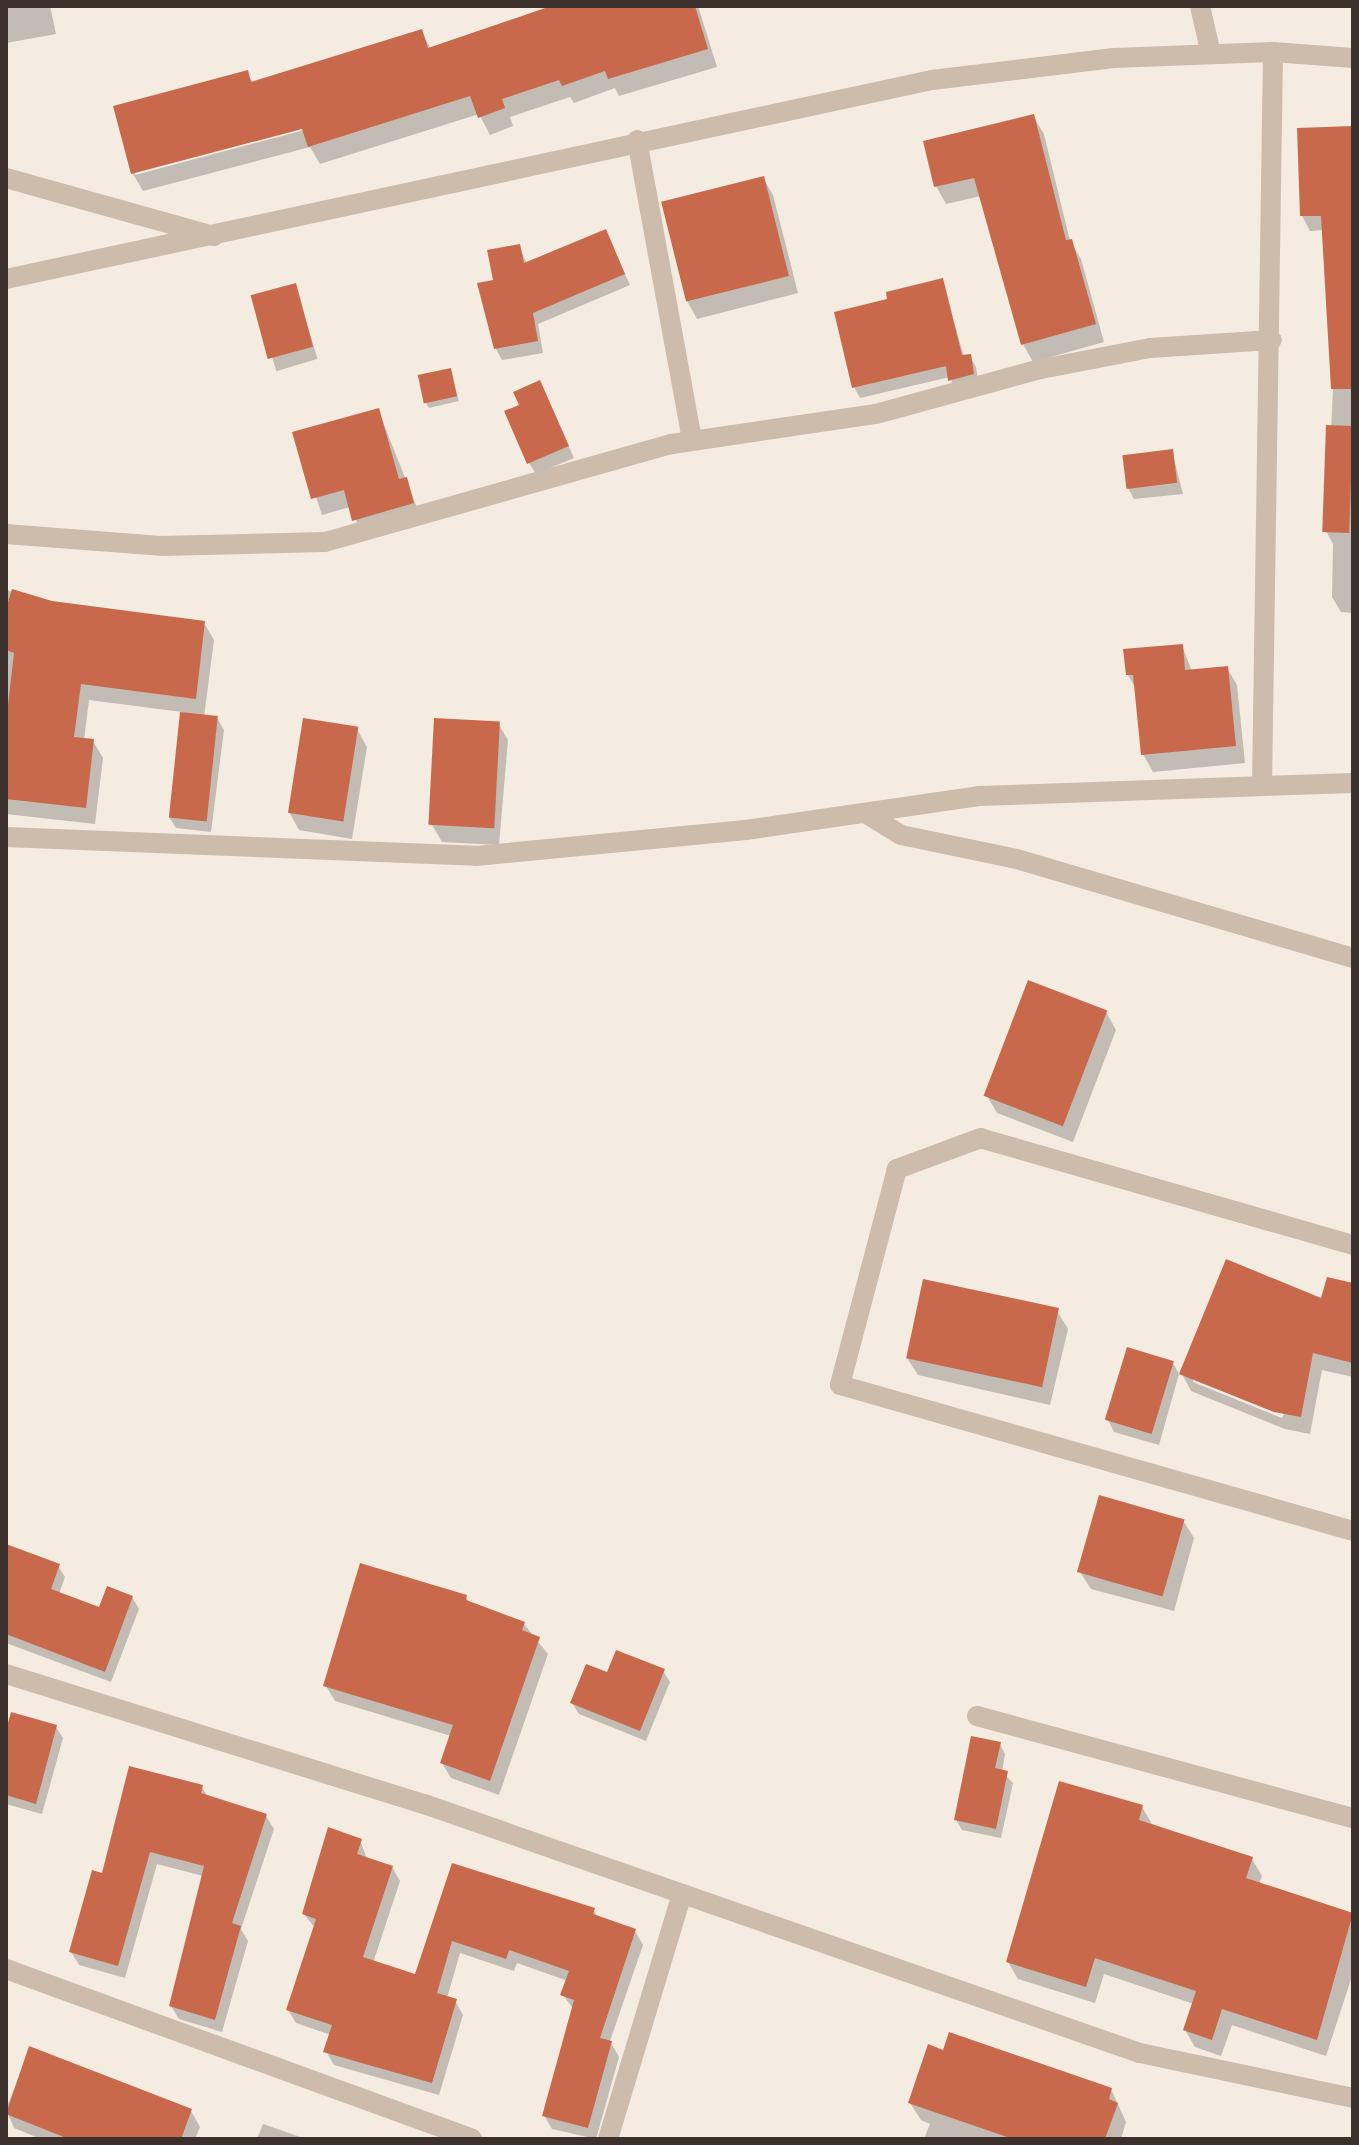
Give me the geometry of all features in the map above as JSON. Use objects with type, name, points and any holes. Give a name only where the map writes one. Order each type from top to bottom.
[{"type":"street","points":[[1200,6],[1211,54]]},
{"type":"street","points":[[1262,786],[1272,340],[1273,52]]},
{"type":"street","points":[[6,279],[219,237],[637,140],[932,80],[1114,58],[1273,52],[1353,58]]},
{"type":"street","points":[[637,140],[692,441]]},
{"type":"street","points":[[6,178],[219,237]]},
{"type":"street","points":[[6,534],[161,546],[325,542],[692,441],[876,414],[1041,369],[1150,348],[1272,340]]},
{"type":"street","points":[[6,837],[476,856],[746,830],[979,796],[1353,783]]},
{"type":"street","points":[[865,813],[901,835],[1017,859],[1353,958]]},
{"type":"street","points":[[1353,1245],[981,1138],[897,1169],[840,1385],[1353,1531]]},
{"type":"street","points":[[6,1674],[424,1804],[1140,2053],[1353,2098]]},
{"type":"street","points":[[977,1716],[1353,1818]]},
{"type":"street","points":[[608,2139],[682,1894]]},
{"type":"street","points":[[6,1969],[472,2139]]},
{"type":"building","points":[[551,6],[695,6],[708,49],[608,79],[605,71],[562,86],[559,80],[502,99],[505,108],[478,118],[470,96],[308,147],[302,129],[131,174],[113,106],[248,70],[251,82],[422,29],[428,48]]},
{"type":"building","points":[[1034,114],[1066,240],[1072,239],[1096,324],[1021,345],[974,178],[934,187],[923,141]]},
{"type":"building","points":[[1353,126],[1353,389],[1331,389],[1321,216],[1300,216],[1297,128]]},
{"type":"building","points":[[764,176],[789,276],[686,302],[661,202]]},
{"type":"building","points":[[606,229],[625,274],[533,313],[538,341],[494,349],[477,283],[493,280],[487,250],[520,244],[524,263]]},
{"type":"building","points":[[943,278],[962,355],[971,354],[974,374],[948,381],[946,366],[852,388],[834,312],[887,299],[886,292]]},
{"type":"building","points":[[296,283],[313,347],[268,359],[251,295]]},
{"type":"building","points":[[451,368],[457,396],[424,403],[418,375]]},
{"type":"building","points":[[540,380],[569,446],[527,464],[504,411],[519,405],[513,392]]},
{"type":"building","points":[[379,408],[399,479],[407,477],[414,503],[352,521],[344,490],[311,499],[292,432]]},
{"type":"building","points":[[1326,425],[1353,426],[1349,533],[1322,532]]},
{"type":"building","points":[[1173,449],[1177,483],[1127,489],[1122,455]]},
{"type":"building","points":[[12,589],[52,601],[205,621],[196,699],[81,684],[74,737],[94,739],[86,808],[6,799],[6,722],[14,653],[6,650],[6,609]]},
{"type":"building","points":[[1183,644],[1185,670],[1228,666],[1236,746],[1141,755],[1133,675],[1126,675],[1123,649]]},
{"type":"building","points":[[180,712],[218,716],[207,821],[169,817]]},
{"type":"building","points":[[303,718],[358,727],[343,822],[288,813]]},
{"type":"building","points":[[434,718],[500,721],[494,828],[428,825]]},
{"type":"building","points":[[1028,980],[1107,1010],[1063,1126],[984,1096]]},
{"type":"building","points":[[1226,1259],[1321,1298],[1327,1277],[1353,1283],[1353,1363],[1313,1353],[1301,1417],[1274,1412],[1179,1374]]},
{"type":"building","points":[[923,1279],[1059,1308],[1042,1387],[906,1358]]},
{"type":"building","points":[[1127,1347],[1174,1361],[1152,1434],[1105,1420]]},
{"type":"building","points":[[1099,1495],[1185,1520],[1163,1596],[1077,1572]]},
{"type":"building","points":[[6,1544],[60,1564],[51,1589],[99,1607],[107,1586],[133,1596],[105,1672],[6,1634]]},
{"type":"building","points":[[360,1563],[467,1595],[466,1600],[525,1622],[522,1630],[540,1637],[490,1781],[440,1763],[453,1725],[323,1686]]},
{"type":"building","points":[[616,1650],[665,1669],[640,1731],[570,1703],[586,1664],[607,1672]]},
{"type":"building","points":[[11,1712],[57,1725],[36,1804],[6,1795],[6,1730]]},
{"type":"building","points":[[971,1736],[1001,1742],[995,1768],[1008,1771],[996,1829],[954,1820]]},
{"type":"building","points":[[129,1766],[203,1785],[201,1793],[267,1814],[232,1923],[241,1926],[215,2020],[169,2006],[204,1866],[150,1852],[118,1966],[69,1952],[92,1870],[102,1873]]},
{"type":"building","points":[[1059,1781],[1143,1805],[1139,1820],[1253,1857],[1246,1878],[1353,1913],[1317,2040],[1222,2009],[1212,2040],[1183,2030],[1196,1991],[1095,1958],[1086,1987],[1006,1962]]},
{"type":"building","points":[[328,1827],[362,1839],[357,1854],[393,1866],[363,1957],[415,1974],[452,1863],[595,1908],[593,1914],[636,1929],[600,2038],[612,2041],[588,2128],[542,2116],[574,2000],[560,1995],[569,1971],[509,1950],[506,1959],[452,1941],[437,1993],[457,1999],[432,2083],[323,2052],[332,2025],[286,2010],[316,1919],[302,1914]]},
{"type":"building","points":[[949,2032],[1112,2088],[1109,2099],[1118,2103],[1105,2139],[1013,2139],[908,2103],[928,2044],[943,2050]]},
{"type":"building","points":[[29,2046],[192,2109],[181,2139],[69,2139],[6,2114]]}]
